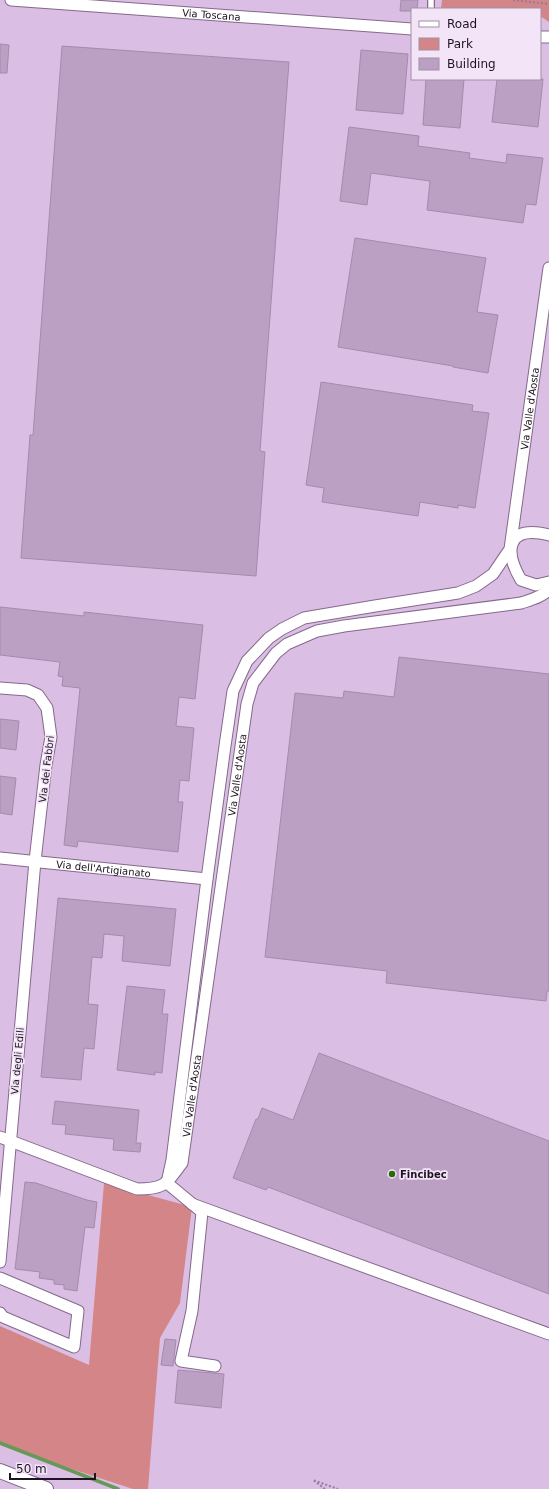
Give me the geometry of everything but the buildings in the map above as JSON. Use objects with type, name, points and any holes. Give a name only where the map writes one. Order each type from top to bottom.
[{"type":"street","name":"Via Toscana","points":[[11,0],[64,2],[411,29]]},
{"type":"street","name":"Via Valle d'Aosta","points":[[549,268],[510,550],[513,567],[520,580],[536,585],[549,582]]},
{"type":"street","name":"Via Valle d'Aosta","points":[[167,1183],[172,1160],[207,879],[233,692],[248,661],[269,638],[282,629],[304,618],[458,594],[476,586],[493,574],[510,550],[516,537],[526,532],[549,535]]},
{"type":"street","name":"Via Valle d'Aosta","points":[[167,1183],[182,1163],[247,704],[253,683],[276,653],[287,644],[317,631],[344,626],[521,603],[534,599],[547,592],[549,588]]},
{"type":"street","name":"Via dei Fabbri","points":[[0,688],[27,690],[38,695],[48,708],[51,737],[46,765],[35,861]]},
{"type":"street","name":"Via dell'Artigianato","points":[[0,858],[207,879]]},
{"type":"street","name":"Via degli Edili","points":[[0,1262],[35,861]]},
{"type":"street","points":[[0,1137],[137,1189],[154,1189],[167,1183],[202,1212],[192,1311],[181,1361],[215,1366]]},
{"type":"street","points":[[192,1204],[549,1334]]},
{"type":"street","points":[[0,1278],[78,1311],[74,1347],[3,1317],[0,1313]]},
{"type":"street","points":[[0,1471],[46,1489]]},
{"type":"path","points":[[514,0],[549,4]]},
{"type":"path","points":[[325,1489],[313,1480],[338,1489]]},
{"type":"green space","points":[[442,0],[549,0],[549,22],[541,17],[541,8],[441,8]]},
{"type":"green space","points":[[104,1183],[192,1207],[180,1303],[160,1338],[148,1489],[133,1489],[26,1454],[0,1442],[0,1326],[89,1365]]},
{"type":"waterway","points":[[0,1443],[118,1489]]},
{"type":"place","name":"Fincibec","points":[[392,1174]]}]
